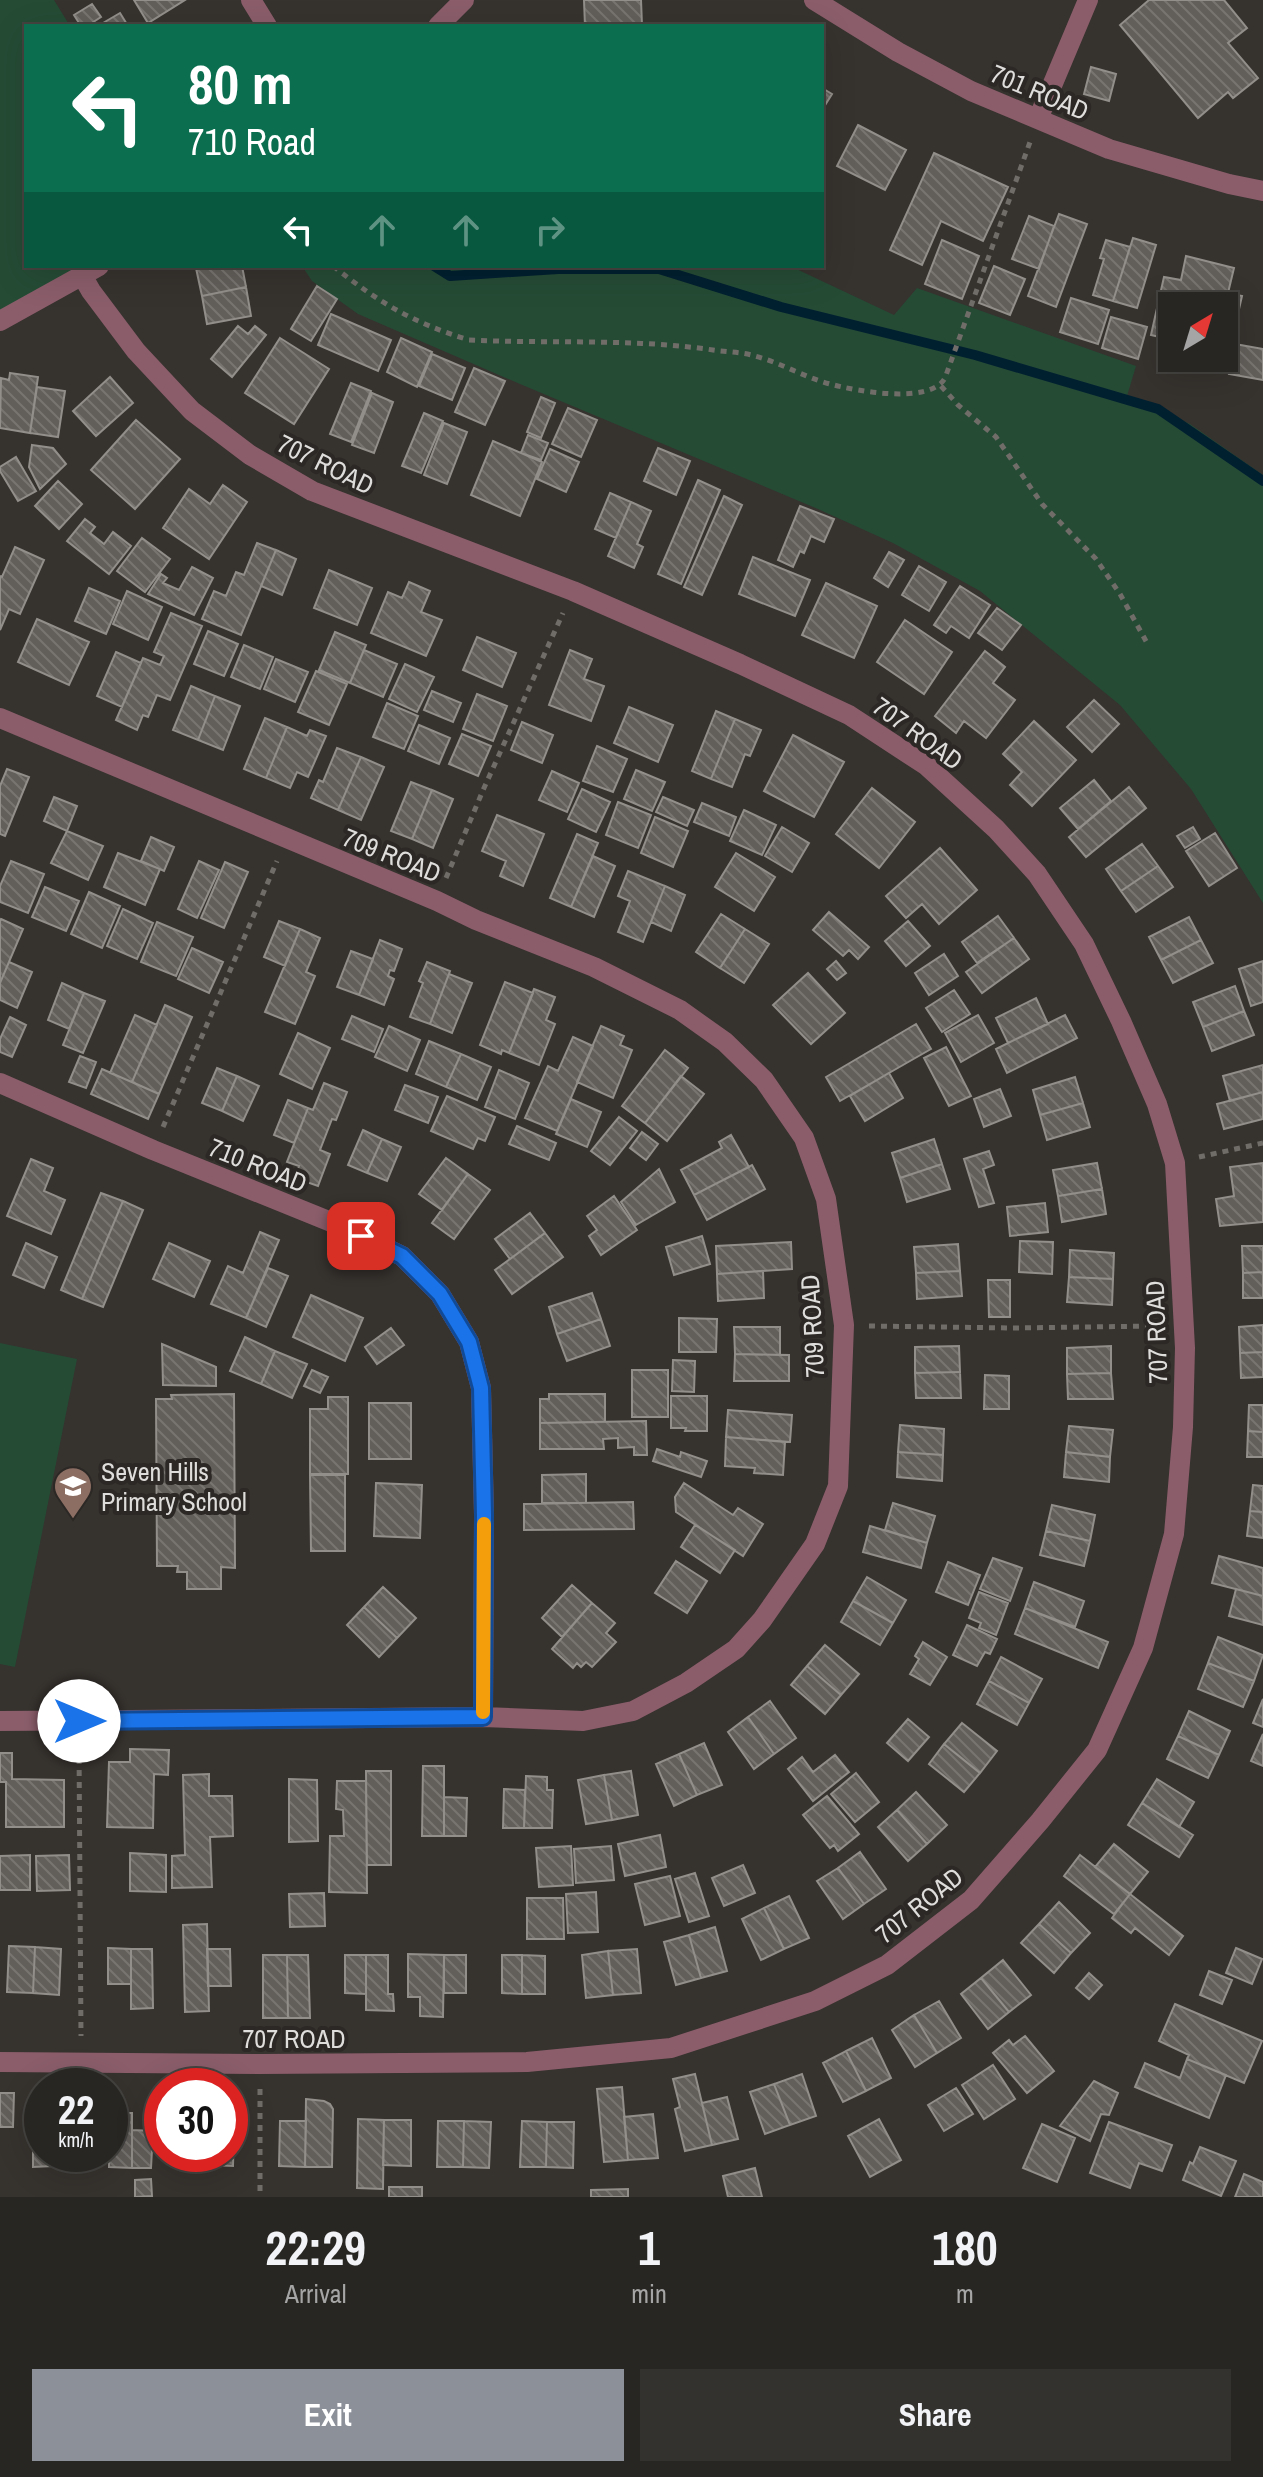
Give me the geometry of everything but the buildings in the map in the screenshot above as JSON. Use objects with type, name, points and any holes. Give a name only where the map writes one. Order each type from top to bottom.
[{"type":"street","points":[[251,0],[266,24]]},
{"type":"street","points":[[440,24],[464,0]]},
{"type":"street","name":"701 ROAD","points":[[814,0],[898,52],[971,91],[1109,149],[1263,191]]},
{"type":"street","points":[[1038,119],[1088,0]]},
{"type":"street","points":[[0,321],[91,271]]},
{"type":"street","name":"707 ROAD","points":[[0,2062],[527,2062],[671,2048],[815,2001],[887,1965],[971,1900],[1097,1750],[1143,1648],[1174,1534],[1183,1427],[1184,1326],[1175,1163],[1157,1104],[1084,944],[1037,874],[996,829],[927,766],[849,715],[573,591],[312,491],[250,455],[192,411],[136,351],[91,291],[91,271]]},
{"type":"street","name":"709 ROAD","points":[[0,718],[594,967],[680,1010],[725,1042],[764,1080],[804,1138],[826,1199],[844,1325],[838,1486],[815,1544],[762,1620],[736,1649],[686,1683],[633,1711],[583,1721],[483,1717],[0,1721]]},
{"type":"street","name":"710 ROAD","points":[[0,1083],[153,1150],[341,1226],[402,1256],[440,1294],[469,1342],[481,1388],[483,1717]]},
{"type":"path","points":[[336,268],[402,315],[469,340],[687,346],[754,356],[830,384],[873,392],[917,394],[941,386],[945,378],[1038,119]]},
{"type":"path","points":[[941,386],[996,437],[1042,504],[1096,559],[1147,643]]},
{"type":"path","points":[[437,901],[573,591]]},
{"type":"path","points":[[153,1150],[286,840]]},
{"type":"path","points":[[1175,1163],[1263,1143]]},
{"type":"path","points":[[844,1325],[1011,1328],[1184,1326]]},
{"type":"path","points":[[79,1721],[82,2063]]},
{"type":"path","points":[[260,2064],[260,2197]]},
{"type":"green space","points":[[0,0],[54,0],[69,24],[24,24],[24,268],[91,268],[0,320]]},
{"type":"green space","points":[[303,268],[794,268],[894,315],[917,288],[1136,366],[1127,396],[1190,424],[1263,475],[1263,903],[1191,789],[1120,705],[980,591],[893,543],[818,509],[358,314],[312,281]]},
{"type":"green space","points":[[0,1343],[77,1359],[15,1667],[0,1664]]},
{"type":"waterway","points":[[437,268],[450,276],[558,269],[659,269],[781,307],[975,355],[1158,409],[1263,481]]},
{"type":"slow traffic","points":[[483,1712],[484,1524]]},
{"type":"place","name":"Seven Hills Primary School","points":[[73,1520]]},
{"type":"route","points":[[79,1721],[483,1717],[481,1388],[469,1342],[440,1294],[402,1256],[361,1236]]}]
